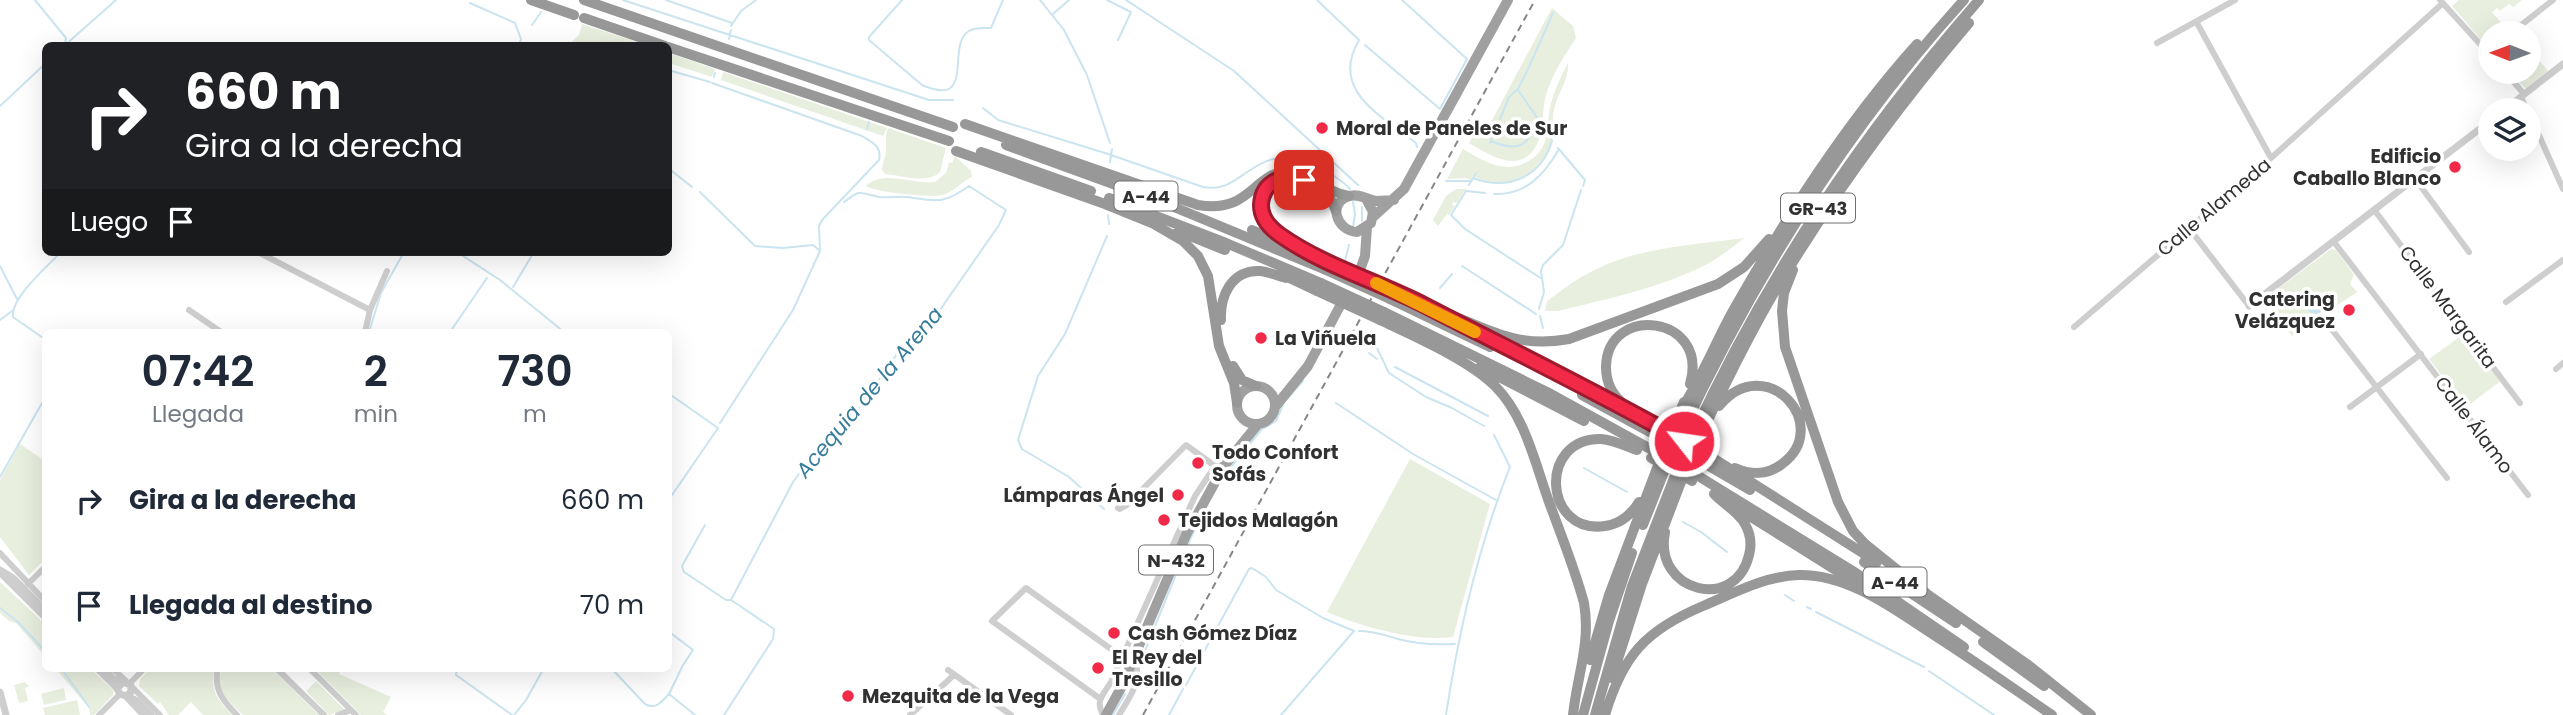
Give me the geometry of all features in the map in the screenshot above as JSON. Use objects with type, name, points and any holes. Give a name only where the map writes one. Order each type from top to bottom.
[{"type":"highway","points":[[531,0],[655,42]]},
{"type":"highway","points":[[584,0],[852,91],[1096,168],[1314,255]]},
{"type":"highway","points":[[1360,270],[1365,256],[1367,227],[1373,217],[1404,189],[1508,0]]},
{"type":"highway","points":[[1392,295],[1490,332],[1522,341],[1551,342],[1586,334],[1731,277],[1754,257],[1803,195],[1871,99],[1957,0]]},
{"type":"highway","name":"GR-43","points":[[1583,715],[1625,573],[1738,319],[1803,210],[1884,96],[1964,0]]},
{"type":"highway","name":"GR-43","points":[[1595,715],[1629,598],[1677,456],[1732,353],[1809,221],[1890,107],[1979,0]]},
{"type":"highway","points":[[1706,430],[1725,385],[1769,301],[1808,237],[1884,127],[1988,0]]},
{"type":"highway","points":[[672,48],[887,121],[895,127],[952,146],[1224,250],[1286,278]]},
{"type":"highway","name":"A-44","points":[[959,125],[1328,266],[1392,295],[1550,377],[1856,573],[2058,715]]},
{"type":"highway","name":"A-44","points":[[952,146],[1078,186],[1191,229],[1547,392],[1677,456],[1804,523],[1983,642],[2083,715]]},
{"type":"highway","points":[[1178,199],[1208,206],[1226,206],[1243,198],[1268,178],[1291,171],[1306,174],[1336,194],[1359,195],[1379,201],[1394,200]]},
{"type":"highway","points":[[1328,266],[1269,226],[1262,212],[1263,196],[1277,180],[1296,177],[1326,195],[1336,211],[1339,223],[1361,244],[1365,256]]},
{"type":"highway","points":[[1843,186],[1798,261],[1787,285],[1782,311],[1784,347],[1846,519],[1865,544],[1926,593]]},
{"type":"highway","points":[[1682,408],[1744,291],[1803,195]]},
{"type":"highway","points":[[1336,211],[1341,201],[1349,196]]},
{"type":"highway","points":[[1366,199],[1372,208],[1373,217]]},
{"type":"highway","points":[[1152,223],[1183,241],[1204,265],[1211,290],[1219,346],[1234,383],[1237,410],[1243,419],[1240,447]]},
{"type":"highway","points":[[1351,232],[1367,227]]},
{"type":"highway","points":[[1297,380],[1281,389],[1269,391],[1242,380],[1228,356],[1222,331],[1222,299],[1229,285],[1244,274],[1259,271],[1319,287]]},
{"type":"highway","name":"N-432","points":[[1105,715],[1116,686],[1135,657],[1186,535],[1219,466],[1240,447],[1258,424],[1269,419],[1322,342],[1340,306]]},
{"type":"highway","points":[[1427,307],[1641,417]]},
{"type":"highway","points":[[1382,316],[1485,377],[1506,399],[1525,435],[1587,618],[1586,649],[1573,715]]},
{"type":"highway","points":[[1682,408],[1677,456],[1663,550],[1669,568],[1681,581],[1689,586],[1707,589],[1723,586],[1738,576],[1748,560],[1751,541],[1740,517],[1714,494],[1677,456],[1641,417],[1613,393],[1606,376],[1606,366],[1616,339],[1624,332],[1640,325],[1658,325],[1682,339],[1689,348],[1692,378],[1682,408]]},
{"type":"highway","points":[[1408,333],[1545,399],[1637,450]]},
{"type":"highway","points":[[1237,402],[1246,389],[1256,386]]},
{"type":"highway","points":[[1677,456],[1650,485],[1632,512],[1617,523],[1591,526],[1575,520],[1558,500],[1555,480],[1560,462],[1573,447],[1598,439],[1637,450],[1677,456],[1720,462],[1750,473],[1769,472],[1778,468],[1793,454],[1798,444],[1800,423],[1797,412],[1784,395],[1776,390],[1766,386],[1748,386],[1733,392],[1706,430],[1677,456]]},
{"type":"highway","points":[[1269,391],[1275,407]]},
{"type":"highway","points":[[1243,419],[1258,424]]},
{"type":"highway","points":[[1720,462],[1926,593],[2027,664],[2091,715]]},
{"type":"highway","points":[[1573,715],[1609,595],[1650,485]]},
{"type":"highway","points":[[1714,494],[1823,561],[2052,715]]},
{"type":"highway","points":[[1604,715],[1619,653],[1669,510]]},
{"type":"highway","points":[[1604,715],[1624,666],[1653,632],[1678,617],[1753,586],[1782,577],[1823,577],[1855,588],[1895,610]]},
{"type":"street","points":[[2157,43],[2235,0]]},
{"type":"street","points":[[2526,21],[2553,0]]},
{"type":"street","points":[[2442,2],[2478,40]]},
{"type":"street","name":"Calle Alameda","points":[[2074,327],[2272,158],[2442,2]]},
{"type":"street","points":[[2197,23],[2272,158]]},
{"type":"street","points":[[2520,98],[2563,64]]},
{"type":"street","points":[[2514,84],[2523,96]]},
{"type":"street","points":[[2189,228],[2249,306],[2478,131]]},
{"type":"street","points":[[2541,141],[2563,190]]},
{"type":"street","points":[[2416,180],[2469,251]]},
{"type":"street","name":"Calle Margarita","points":[[2375,211],[2521,403]]},
{"type":"street","name":"Calle Álamo","points":[[2334,242],[2528,495]]},
{"type":"street","points":[[267,256],[370,310]]},
{"type":"street","points":[[2506,302],[2563,260]]},
{"type":"street","points":[[366,329],[370,310],[387,271]]},
{"type":"street","points":[[189,310],[217,329]]},
{"type":"street","points":[[2326,322],[2447,478]]},
{"type":"street","points":[[2350,407],[2421,354]]},
{"type":"street","points":[[2556,369],[2563,363]]},
{"type":"street","points":[[1116,686],[1122,657],[1195,496],[1219,466],[1186,445],[1127,505],[1118,508]]},
{"type":"street","points":[[0,553],[42,597]]},
{"type":"street","points":[[0,563],[42,607]]},
{"type":"street","points":[[28,584],[42,570]]},
{"type":"street","points":[[0,571],[13,578]]},
{"type":"street","points":[[0,571],[42,615]]},
{"type":"street","points":[[1105,715],[1099,702],[992,621],[1026,588],[1122,657]]},
{"type":"street","points":[[1119,715],[1138,681],[1139,671],[1135,657]]},
{"type":"street","points":[[102,672],[160,715]]},
{"type":"street","points":[[108,672],[151,715]]},
{"type":"street","points":[[114,672],[143,715]]},
{"type":"street","points":[[99,715],[141,672]]},
{"type":"street","points":[[218,672],[216,685],[219,694],[237,715]]},
{"type":"street","points":[[281,672],[324,715]]},
{"type":"street","points":[[314,672],[354,713]]},
{"type":"street","points":[[910,715],[951,673],[1011,715]]},
{"type":"street","points":[[1094,715],[1105,691],[1116,686]]},
{"type":"street","points":[[1116,686],[1129,697]]},
{"type":"street","points":[[0,694],[6,715]]},
{"type":"street","points":[[338,715],[354,713]]},
{"type":"green space","points":[[2459,0],[2522,0],[2513,7],[2509,4],[2500,11],[2497,8],[2492,12],[2500,21],[2478,21],[2478,36],[2452,6]]},
{"type":"green space","points":[[1552,8],[1573,26],[1576,38],[1549,87],[1540,137],[1534,149],[1518,160],[1498,158],[1469,143],[1476,131],[1484,135]]},
{"type":"green space","points":[[582,24],[637,42],[571,42],[579,35]]},
{"type":"green space","points":[[672,54],[715,69],[712,77],[672,64]]},
{"type":"green space","points":[[1568,63],[1567,75],[1554,109],[1553,136],[1549,149],[1534,170],[1513,181],[1488,181],[1475,177],[1475,172],[1471,180],[1447,179],[1463,149],[1488,163],[1506,167],[1524,164],[1535,156],[1544,144],[1551,103]]},
{"type":"green space","points":[[2541,63],[2548,71],[2541,77]]},
{"type":"green space","points":[[723,72],[887,128],[883,136],[721,80]]},
{"type":"green space","points":[[888,128],[946,148],[940,172],[921,179],[885,174],[882,168]]},
{"type":"green space","points":[[955,156],[971,171],[972,177],[943,195],[903,194],[866,186],[873,181],[889,178],[935,182],[946,173],[949,162],[952,163]]},
{"type":"green space","points":[[1456,189],[1466,189],[1457,203],[1453,202],[1452,205],[1455,206],[1438,226],[1433,220],[1446,196]]},
{"type":"green space","points":[[1745,238],[1709,263],[1673,279],[1635,292],[1559,311],[1545,311],[1547,301],[1572,283],[1624,258],[1664,248]]},
{"type":"green space","points":[[2331,249],[2336,250],[2354,275],[2350,284],[2357,292],[2335,307],[2328,307],[2292,336],[2263,300]]},
{"type":"green space","points":[[2465,333],[2501,381],[2466,407],[2429,359]]},
{"type":"green space","points":[[20,444],[42,459],[42,562],[29,575],[0,537],[0,480]]},
{"type":"green space","points":[[1410,459],[1490,504],[1453,637],[1422,637],[1389,632],[1327,612]]},
{"type":"green space","points":[[0,582],[42,621],[42,653],[16,623],[0,613]]},
{"type":"green space","points":[[59,672],[94,672],[113,690],[113,695],[94,715],[90,715],[89,708]]},
{"type":"green space","points":[[147,672],[214,672],[214,689],[219,700],[232,715],[203,715],[191,702],[178,715],[169,715],[160,702],[158,704],[139,686],[140,679]]},
{"type":"green space","points":[[221,672],[275,672],[319,715],[243,715],[221,689]]},
{"type":"green space","points":[[318,672],[340,672],[339,674],[391,697],[383,712],[387,715],[361,715]]},
{"type":"green space","points":[[316,681],[345,710],[329,715],[306,691]]},
{"type":"green space","points":[[25,682],[29,686],[25,688],[28,701],[19,703],[14,685]]},
{"type":"green space","points":[[64,688],[66,700],[44,705],[41,694]]},
{"type":"green space","points":[[77,700],[80,715],[45,715],[43,708]]},
{"type":"water","points":[[2312,298],[2318,298],[2323,306],[2321,312],[2312,314],[2307,309],[2307,303]]},
{"type":"waterway","points":[[35,0],[66,38],[65,42]]},
{"type":"waterway","points":[[69,42],[116,0]]},
{"type":"waterway","points":[[623,0],[929,100],[953,100]]},
{"type":"waterway","points":[[666,0],[732,23]]},
{"type":"waterway","points":[[731,26],[741,11],[756,0]]},
{"type":"waterway","points":[[902,0],[869,40],[922,85],[939,90],[949,89],[955,82],[962,38],[971,30],[991,28],[1003,0]]},
{"type":"waterway","points":[[1040,0],[1064,30],[1087,75],[1110,143]]},
{"type":"waterway","points":[[1053,14],[1069,0]]},
{"type":"waterway","points":[[1107,0],[1131,12],[1118,40]]},
{"type":"waterway","points":[[1126,0],[1234,71],[1358,185]]},
{"type":"waterway","points":[[1317,0],[1359,40],[1351,58],[1350,74],[1355,88],[1375,112],[1416,143],[1417,147]]},
{"type":"waterway","points":[[1365,45],[1440,109],[1467,59],[1402,0]]},
{"type":"waterway","points":[[470,3],[515,23],[520,42]]},
{"type":"waterway","points":[[532,25],[541,12]]},
{"type":"waterway","points":[[1500,119],[1509,97],[1518,89],[1553,13]]},
{"type":"waterway","points":[[729,39],[731,30]]},
{"type":"waterway","points":[[0,106],[42,67]]},
{"type":"waterway","points":[[672,71],[710,82]]},
{"type":"waterway","points":[[714,77],[715,73]]},
{"type":"waterway","points":[[712,83],[862,136],[875,145],[880,155],[879,160],[822,220],[819,226],[820,251],[793,310],[720,423]]},
{"type":"waterway","points":[[1518,90],[1538,119]]},
{"type":"waterway","points":[[983,108],[998,120],[1203,187],[1223,186],[1262,163],[1290,157],[1309,161],[1350,189]]},
{"type":"waterway","points":[[1491,141],[1509,146],[1522,144],[1531,135],[1537,117]]},
{"type":"waterway","points":[[867,129],[869,122]]},
{"type":"waterway","points":[[1495,130],[1497,125]]},
{"type":"waterway","points":[[1484,132],[1493,135],[1490,143]]},
{"type":"waterway","points":[[1473,178],[1498,183],[1521,178],[1540,164],[1547,154],[1552,141],[1550,135]]},
{"type":"waterway","points":[[1558,148],[1585,180],[1583,186]]},
{"type":"waterway","points":[[1110,162],[1112,149]]},
{"type":"waterway","points":[[1494,194],[1516,191],[1533,182],[1559,149]]},
{"type":"waterway","points":[[672,171],[692,187]]},
{"type":"waterway","points":[[1469,185],[1476,173]]},
{"type":"waterway","points":[[1446,181],[1471,181]]},
{"type":"waterway","name":"Acequia de la Arena","points":[[724,715],[773,639],[774,629],[731,600],[793,482],[833,429],[855,414],[904,344],[933,320],[999,225],[1006,210],[969,186],[939,200],[879,197],[858,193],[844,202]]},
{"type":"waterway","points":[[1539,309],[1544,292],[1541,271],[1543,265],[1563,245],[1581,190]]},
{"type":"waterway","points":[[1485,193],[1466,191],[1451,215],[1465,229],[1542,279]]},
{"type":"waterway","points":[[700,192],[755,246],[783,248],[813,245],[819,250]]},
{"type":"waterway","points":[[1353,202],[1353,227]]},
{"type":"waterway","points":[[1362,207],[1362,221]]},
{"type":"waterway","points":[[1108,215],[1109,224]]},
{"type":"waterway","points":[[1104,509],[1069,477],[1022,449],[1018,440],[1038,376],[1065,334],[1107,236]]},
{"type":"waterway","points":[[1344,265],[1349,245]]},
{"type":"waterway","points":[[42,337],[13,317],[14,309],[23,292],[57,256]]},
{"type":"waterway","points":[[370,329],[381,293],[402,256]]},
{"type":"waterway","points":[[463,256],[500,280],[560,329]]},
{"type":"waterway","points":[[513,287],[532,256]]},
{"type":"waterway","points":[[0,266],[17,299]]},
{"type":"waterway","points":[[1462,266],[1536,314]]},
{"type":"waterway","points":[[1440,288],[1452,274]]},
{"type":"waterway","points":[[452,329],[487,278]]},
{"type":"waterway","points":[[0,320],[12,311]]},
{"type":"waterway","points":[[1540,316],[1543,328]]},
{"type":"waterway","points":[[1363,331],[1365,335]]},
{"type":"waterway","points":[[1370,342],[1377,348],[1389,373],[1426,397],[1484,426]]},
{"type":"waterway","points":[[1369,353],[1377,359]]},
{"type":"waterway","points":[[1395,367],[1488,416]]},
{"type":"waterway","points":[[1286,400],[1303,381]]},
{"type":"waterway","points":[[672,396],[718,428],[672,495]]},
{"type":"waterway","points":[[0,477],[42,403]]},
{"type":"waterway","points":[[1336,403],[1413,454],[1496,500]]},
{"type":"waterway","points":[[1227,472],[1261,430],[1276,421],[1283,405]]},
{"type":"waterway","points":[[1446,715],[1471,589],[1488,527],[1510,467],[1494,435]]},
{"type":"waterway","points":[[1584,468],[1627,492]]},
{"type":"waterway","points":[[1140,663],[1192,535],[1205,510]]},
{"type":"waterway","points":[[1683,522],[1727,552]]},
{"type":"waterway","points":[[705,525],[682,566],[684,572],[730,600]]},
{"type":"waterway","points":[[1186,685],[1249,569],[1252,568],[1266,577],[1276,590],[1323,618],[1354,631],[1281,715]]},
{"type":"waterway","points":[[1785,595],[1794,601]]},
{"type":"waterway","points":[[1807,607],[1811,609]]},
{"type":"waterway","points":[[0,608],[18,622],[42,648]]},
{"type":"waterway","points":[[1816,612],[1924,667]]},
{"type":"waterway","points":[[1359,631],[1419,643],[1455,644]]},
{"type":"waterway","points":[[669,694],[693,650],[672,634]]},
{"type":"waterway","points":[[1929,671],[1994,715]]},
{"type":"waterway","points":[[64,672],[89,707]]},
{"type":"waterway","points":[[456,672],[456,675],[512,715]]},
{"type":"waterway","points":[[514,715],[542,672]]},
{"type":"waterway","points":[[615,672],[645,704],[655,706],[669,694],[695,715]]},
{"type":"waterway","points":[[1128,688],[1134,677]]},
{"type":"waterway","points":[[1169,715],[1183,689]]},
{"type":"waterway","points":[[1113,715],[1125,694]]},
{"type":"railway","points":[[1143,715],[1535,0]]},
{"type":"slow traffic","points":[[1376,283],[1475,332]]},
{"type":"place","name":"Moral de Paneles de Sur","points":[[1322,128]]},
{"type":"place","name":"Edificio Caballo Blanco","points":[[2455,167]]},
{"type":"place","name":"Catering Velázquez","points":[[2349,310]]},
{"type":"place","name":"La Viñuela","points":[[1261,338]]},
{"type":"place","name":"Todo Confort Sofás","points":[[1198,463]]},
{"type":"place","name":"Lámparas Ángel","points":[[1178,495]]},
{"type":"place","name":"Tejidos Malagón","points":[[1164,520]]},
{"type":"place","name":"Cash Gómez Díaz","points":[[1114,633]]},
{"type":"place","name":"El Rey del Tresillo","points":[[1098,668]]},
{"type":"place","name":"Mezquita de la Vega","points":[[848,696]]},
{"type":"route","points":[[1304,180],[1283,177],[1271,184],[1263,196],[1262,212],[1269,226],[1278,234],[1314,255],[1427,307],[1684,441]]}]
